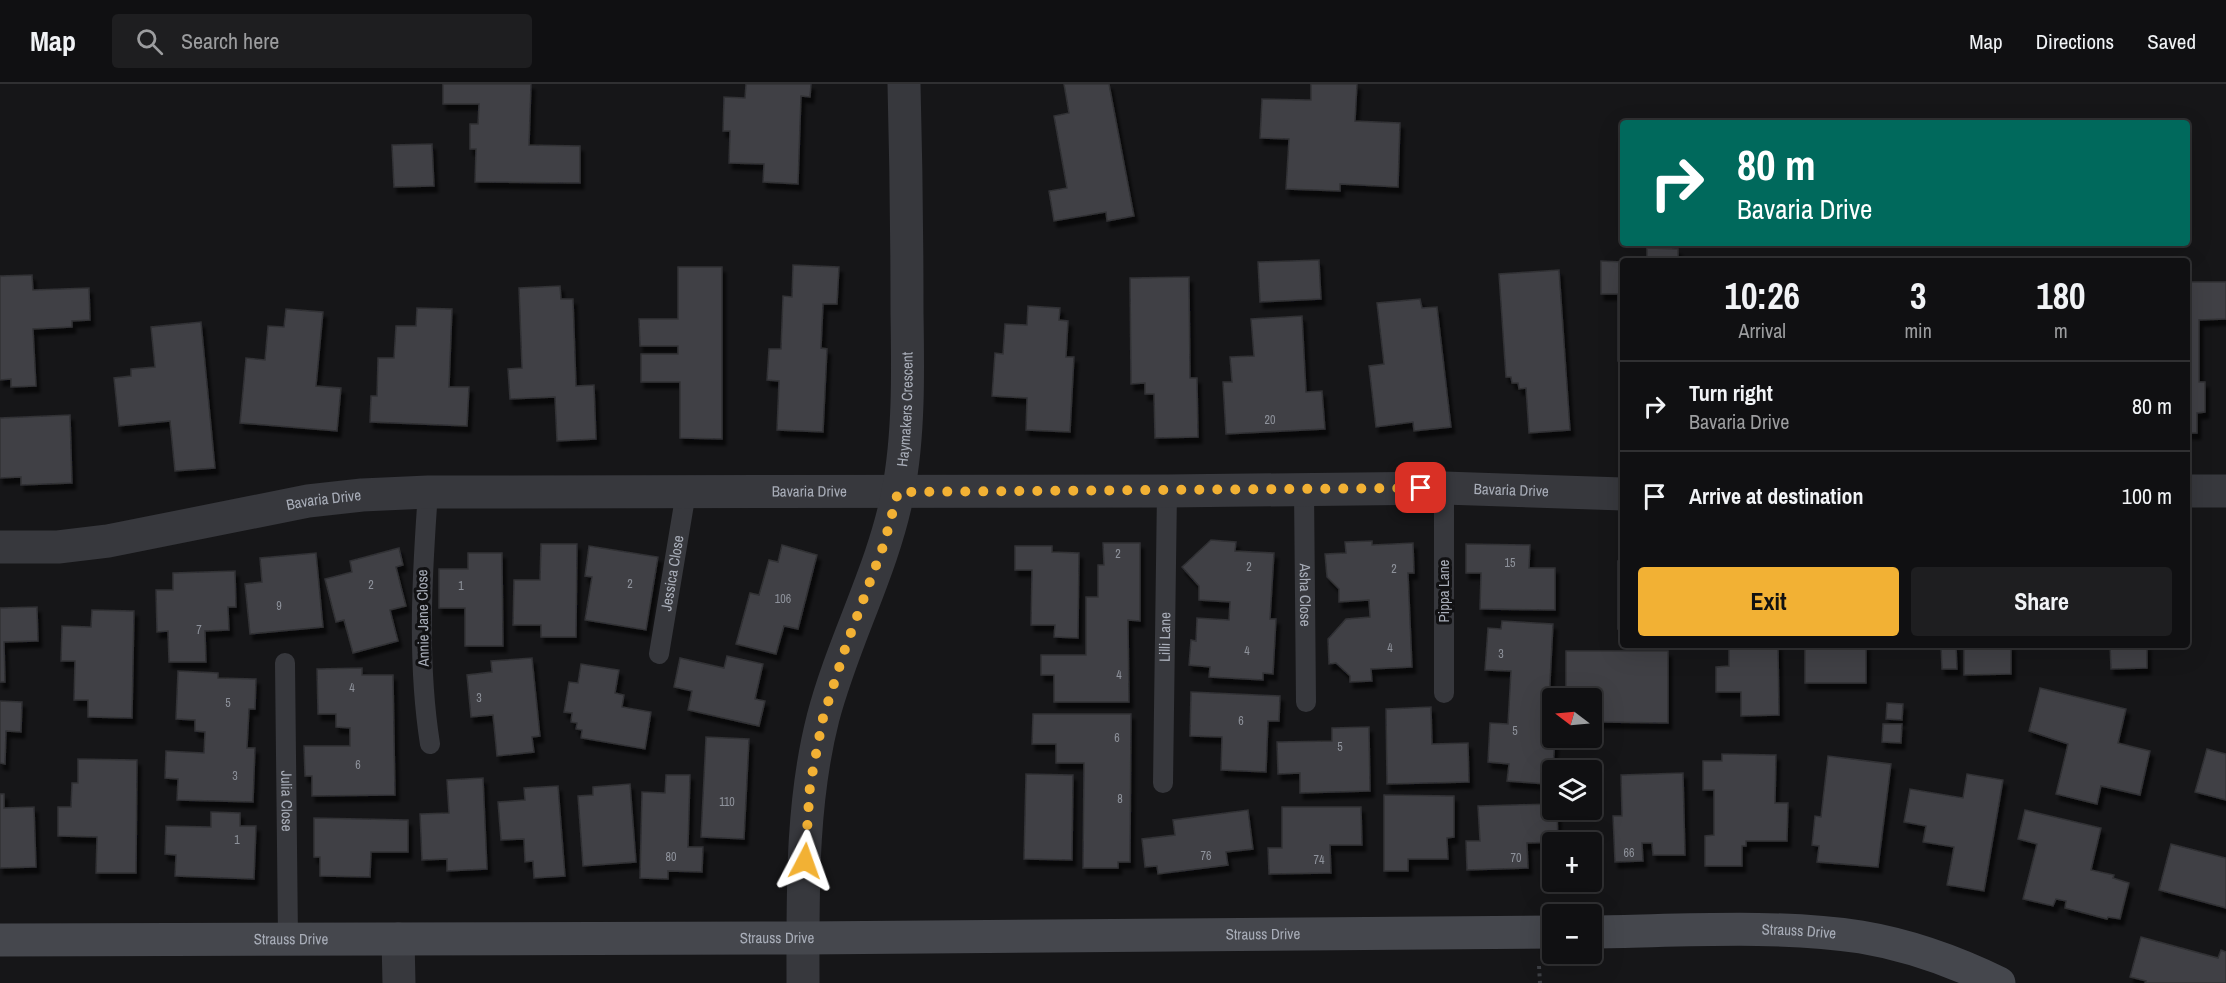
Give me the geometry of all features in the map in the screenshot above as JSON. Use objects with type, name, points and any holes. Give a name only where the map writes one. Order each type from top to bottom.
[{"type":"street","name":"Haymakers Crescent","points":[[803,983],[805,866],[810,785],[823,718],[846,646],[884,544],[898,492],[908,374],[904,84]]},
{"type":"street","name":"Bavaria Drive","points":[[0,547],[58,547],[108,541],[308,501],[362,495],[428,492],[1167,491],[1444,488],[1620,494]]},
{"type":"street","points":[[2190,492],[2226,491]]},
{"type":"street","name":"Strauss Drive","points":[[0,940],[803,938],[1542,932]]},
{"type":"street","name":"Strauss Drive","points":[[1602,932],[1817,932],[1904,946],[1947,960],[1998,983]]},
{"type":"street","points":[[398,939],[399,983]]},
{"type":"lane","name":"Pippa Lane","points":[[1444,488],[1444,693]]},
{"type":"lane","name":"Asha Close","points":[[1304,490],[1306,702]]},
{"type":"lane","name":"Lilli Lane","points":[[1163,783],[1167,491]]},
{"type":"lane","name":"Annie Jane Close","points":[[428,492],[422,565],[424,708],[430,744]]},
{"type":"lane","name":"Jessica Close","points":[[659,654],[686,492]]},
{"type":"lane","name":"Julia Close","points":[[285,663],[288,938]]},
{"type":"building","points":[[443,84],[531,84],[529,145],[580,146],[580,183],[475,182],[476,149],[470,149],[470,124],[478,124],[479,104],[443,104]]},
{"type":"building","points":[[746,84],[811,84],[810,97],[801,96],[798,184],[763,182],[764,164],[729,163],[730,131],[723,131],[724,97],[745,98]]},
{"type":"building","points":[[1064,84],[1109,84],[1134,216],[1107,221],[1106,212],[1054,221],[1049,191],[1067,188],[1054,116],[1069,113]]},
{"type":"building","points":[[1311,84],[1357,84],[1355,121],[1400,123],[1398,187],[1340,184],[1340,191],[1286,189],[1289,139],[1260,138],[1262,99],[1311,100]]},
{"type":"building","points":[[432,144],[434,186],[394,187],[392,145]]},
{"type":"building","points":[[1647,248],[1678,249],[1678,258],[1647,258]]},
{"type":"building","points":[[1319,260],[1321,299],[1260,302],[1258,262]]},
{"type":"building","points":[[1601,261],[1620,262],[1620,361],[1618,361],[1618,294],[1601,294]]},
{"type":"building","points":[[793,265],[839,267],[837,304],[823,304],[821,348],[827,349],[823,432],[777,430],[779,381],[767,380],[769,349],[781,349],[783,296],[792,297]]},
{"type":"building","points":[[678,267],[722,267],[722,439],[680,438],[680,382],[641,382],[641,354],[678,354],[678,346],[640,346],[639,319],[678,319]]},
{"type":"building","points":[[1559,270],[1570,430],[1529,433],[1526,388],[1519,389],[1518,383],[1512,383],[1511,377],[1506,377],[1499,274]]},
{"type":"building","points":[[32,275],[33,290],[89,288],[90,320],[72,321],[72,327],[33,329],[36,386],[11,387],[11,379],[0,380],[0,276]]},
{"type":"building","points":[[1189,277],[1190,378],[1197,378],[1198,437],[1155,438],[1154,394],[1145,394],[1145,383],[1131,384],[1130,278]]},
{"type":"building","points":[[2190,282],[2226,282],[2226,319],[2199,320],[2199,382],[2205,382],[2205,412],[2197,413],[2197,433],[2190,433]]},
{"type":"building","points":[[560,286],[561,299],[573,299],[576,386],[594,385],[596,439],[557,441],[555,397],[510,399],[508,369],[522,368],[519,288]]},
{"type":"building","points":[[1420,299],[1422,308],[1437,307],[1451,427],[1414,431],[1413,422],[1376,427],[1369,366],[1384,364],[1377,303]]},
{"type":"building","points":[[1028,306],[1060,308],[1059,320],[1068,321],[1066,357],[1074,357],[1070,432],[1026,430],[1027,398],[992,396],[995,353],[1003,354],[1005,324],[1027,325]]},
{"type":"building","points":[[417,308],[452,309],[449,387],[469,387],[467,426],[370,422],[371,396],[377,396],[378,358],[394,358],[396,326],[416,326]]},
{"type":"building","points":[[286,309],[323,312],[316,386],[341,388],[337,431],[240,423],[246,358],[265,360],[268,326],[284,327]]},
{"type":"building","points":[[1302,316],[1306,392],[1322,391],[1325,429],[1226,434],[1223,382],[1232,382],[1230,357],[1254,356],[1251,319]]},
{"type":"building","points":[[201,322],[215,468],[175,471],[170,421],[119,426],[114,378],[131,376],[131,369],[155,367],[151,327]]},
{"type":"building","points":[[70,415],[72,483],[21,485],[21,477],[0,478],[0,418]]},
{"type":"building","points":[[1211,540],[1236,542],[1235,551],[1274,553],[1270,619],[1276,619],[1273,674],[1263,673],[1263,680],[1209,677],[1210,667],[1189,665],[1191,640],[1196,641],[1197,618],[1229,620],[1230,602],[1199,600],[1199,586],[1182,567]]},
{"type":"building","points":[[1372,541],[1372,545],[1413,543],[1414,573],[1408,573],[1412,667],[1371,669],[1372,681],[1350,682],[1350,676],[1336,663],[1329,664],[1328,639],[1346,619],[1370,617],[1369,600],[1339,602],[1339,589],[1327,577],[1325,554],[1346,553],[1345,542]]},
{"type":"building","points":[[1103,543],[1140,543],[1140,621],[1128,620],[1129,702],[1054,702],[1054,675],[1041,675],[1041,655],[1086,655],[1086,597],[1098,597],[1098,565],[1104,565]]},
{"type":"building","points":[[541,544],[577,544],[576,637],[541,637],[541,625],[513,625],[514,580],[540,580]]},
{"type":"building","points":[[1466,544],[1530,545],[1529,568],[1555,568],[1555,610],[1480,609],[1481,573],[1466,573]]},
{"type":"building","points":[[782,545],[817,555],[798,629],[784,626],[776,654],[736,644],[750,593],[759,595],[769,560],[778,562]]},
{"type":"building","points":[[589,546],[658,557],[646,630],[585,620],[592,577],[585,576]]},
{"type":"building","points":[[1015,546],[1052,546],[1052,552],[1079,553],[1078,638],[1054,637],[1055,625],[1031,625],[1032,570],[1015,570]]},
{"type":"building","points":[[399,548],[403,565],[396,567],[406,606],[390,610],[398,641],[353,653],[344,620],[336,622],[325,579],[352,572],[350,561]]},
{"type":"building","points":[[316,553],[323,627],[250,634],[245,584],[262,582],[260,558]]},
{"type":"building","points":[[468,553],[502,553],[503,646],[465,646],[465,608],[439,608],[439,569],[468,569]]},
{"type":"building","points":[[1618,561],[1620,561],[1620,629],[1618,629]]},
{"type":"building","points":[[235,571],[236,607],[228,607],[229,630],[205,631],[206,662],[169,662],[168,631],[157,632],[156,590],[173,590],[173,573]]},
{"type":"building","points":[[37,607],[38,641],[4,642],[5,682],[0,682],[0,608]]},
{"type":"building","points":[[92,610],[134,611],[132,718],[88,717],[88,700],[74,700],[75,661],[61,661],[62,626],[91,627]]},
{"type":"building","points":[[1502,621],[1553,624],[1550,688],[1542,688],[1542,748],[1554,748],[1553,760],[1542,760],[1542,784],[1507,781],[1509,764],[1488,762],[1490,723],[1508,724],[1511,671],[1485,670],[1488,628],[1501,629]]},
{"type":"building","points":[[1729,648],[1778,648],[1779,715],[1741,716],[1741,692],[1716,692],[1716,667],[1729,666]]},
{"type":"building","points":[[1866,648],[1866,683],[1805,683],[1805,649]]},
{"type":"building","points":[[1941,648],[1956,648],[1957,669],[1942,669]]},
{"type":"building","points":[[1964,648],[2011,648],[2011,674],[1964,675]]},
{"type":"building","points":[[2110,648],[2147,648],[2147,668],[2111,669]]},
{"type":"building","points":[[1566,651],[1668,651],[1668,723],[1602,722],[1602,688],[1566,688]]},
{"type":"building","points":[[727,656],[763,664],[755,699],[765,701],[759,726],[688,710],[692,691],[674,687],[680,658],[724,668]]},
{"type":"building","points":[[532,658],[540,736],[532,737],[534,752],[497,756],[493,715],[471,717],[467,675],[492,672],[491,661]]},
{"type":"building","points":[[581,664],[619,670],[615,693],[624,695],[622,707],[651,712],[645,749],[581,738],[582,730],[576,729],[577,723],[571,722],[572,713],[564,712],[569,682],[578,683]]},
{"type":"building","points":[[362,668],[362,675],[393,675],[395,795],[312,796],[312,776],[305,776],[304,746],[350,746],[350,728],[336,727],[336,714],[318,714],[317,669]]},
{"type":"building","points":[[178,671],[218,673],[218,678],[256,679],[255,709],[249,709],[247,748],[255,748],[253,802],[177,800],[178,779],[165,778],[166,751],[204,753],[205,732],[195,731],[195,720],[176,719]]},
{"type":"building","points":[[2040,688],[2126,709],[2118,743],[2150,751],[2140,795],[2101,786],[2097,804],[2056,794],[2068,744],[2029,731]]},
{"type":"building","points":[[1191,692],[1280,696],[1279,721],[1268,721],[1266,772],[1221,770],[1222,737],[1190,736]]},
{"type":"building","points":[[0,701],[22,702],[21,732],[6,731],[5,764],[0,763]]},
{"type":"building","points":[[1887,703],[1903,704],[1902,720],[1886,719]]},
{"type":"building","points":[[1431,707],[1432,744],[1468,743],[1469,782],[1387,784],[1386,709]]},
{"type":"building","points":[[1033,714],[1131,714],[1130,862],[1118,862],[1118,868],[1083,868],[1084,763],[1056,763],[1056,744],[1032,744]]},
{"type":"building","points":[[1883,724],[1902,724],[1901,743],[1882,742]]},
{"type":"building","points":[[1369,727],[1370,791],[1300,793],[1300,773],[1278,774],[1277,742],[1332,741],[1332,728]]},
{"type":"building","points":[[706,737],[749,739],[744,839],[701,837]]},
{"type":"building","points":[[2207,749],[2226,754],[2226,800],[2195,792]]},
{"type":"building","points":[[1722,754],[1776,755],[1775,803],[1788,803],[1787,841],[1746,841],[1746,846],[1742,846],[1742,866],[1705,866],[1705,836],[1714,835],[1714,790],[1703,790],[1703,761],[1722,761]]},
{"type":"building","points":[[1828,756],[1891,764],[1878,867],[1817,862],[1819,846],[1812,845],[1815,816],[1821,817]]},
{"type":"building","points":[[78,759],[137,760],[136,873],[96,873],[97,837],[58,836],[58,807],[71,807],[72,783],[78,783]]},
{"type":"building","points":[[1683,773],[1685,855],[1653,855],[1652,843],[1642,843],[1643,861],[1615,862],[1613,816],[1622,816],[1621,775]]},
{"type":"building","points":[[1026,774],[1073,775],[1072,860],[1024,859]]},
{"type":"building","points":[[1967,774],[2003,780],[1984,891],[1947,885],[1954,847],[1923,842],[1926,826],[1904,822],[1910,789],[1963,798]]},
{"type":"building","points":[[666,775],[690,775],[688,847],[703,847],[702,872],[668,871],[668,879],[640,878],[642,792],[665,793]]},
{"type":"building","points":[[483,778],[487,869],[447,871],[447,859],[422,860],[420,814],[449,813],[447,780]]},
{"type":"building","points":[[630,784],[636,862],[583,866],[578,796],[593,795],[593,787]]},
{"type":"building","points":[[558,786],[565,876],[534,878],[533,861],[525,862],[524,839],[501,840],[498,802],[525,800],[524,788]]},
{"type":"building","points":[[0,794],[4,794],[4,808],[34,807],[36,867],[0,868]]},
{"type":"building","points":[[1384,795],[1454,796],[1454,837],[1447,838],[1448,859],[1408,859],[1408,871],[1384,871]]},
{"type":"building","points":[[1542,804],[1542,820],[1557,820],[1558,832],[1542,832],[1542,843],[1527,843],[1528,868],[1467,870],[1466,841],[1480,841],[1478,806]]},
{"type":"building","points":[[1282,807],[1361,807],[1362,845],[1330,845],[1331,873],[1269,874],[1268,848],[1282,848]]},
{"type":"building","points":[[1248,810],[1253,849],[1226,852],[1228,865],[1158,874],[1157,866],[1145,867],[1142,839],[1175,835],[1173,820]]},
{"type":"building","points":[[2025,810],[2101,828],[2091,870],[2114,875],[2113,878],[2129,883],[2120,919],[2108,917],[2107,919],[2065,908],[2066,901],[2056,899],[2053,906],[2023,899],[2037,844],[2018,839]]},
{"type":"building","points":[[211,812],[240,813],[240,826],[256,826],[254,879],[175,876],[176,855],[165,854],[166,826],[211,827]]},
{"type":"building","points":[[314,818],[408,820],[408,852],[371,852],[370,877],[320,876],[320,857],[314,857]]},
{"type":"building","points":[[2171,844],[2226,858],[2226,908],[2159,890]]},
{"type":"building","points":[[2141,937],[2218,958],[2221,950],[2226,952],[2226,983],[2145,983],[2146,981],[2130,977]]},
{"type":"route","points":[[805,861],[810,785],[823,718],[846,646],[884,544],[898,492],[1421,488]]}]
